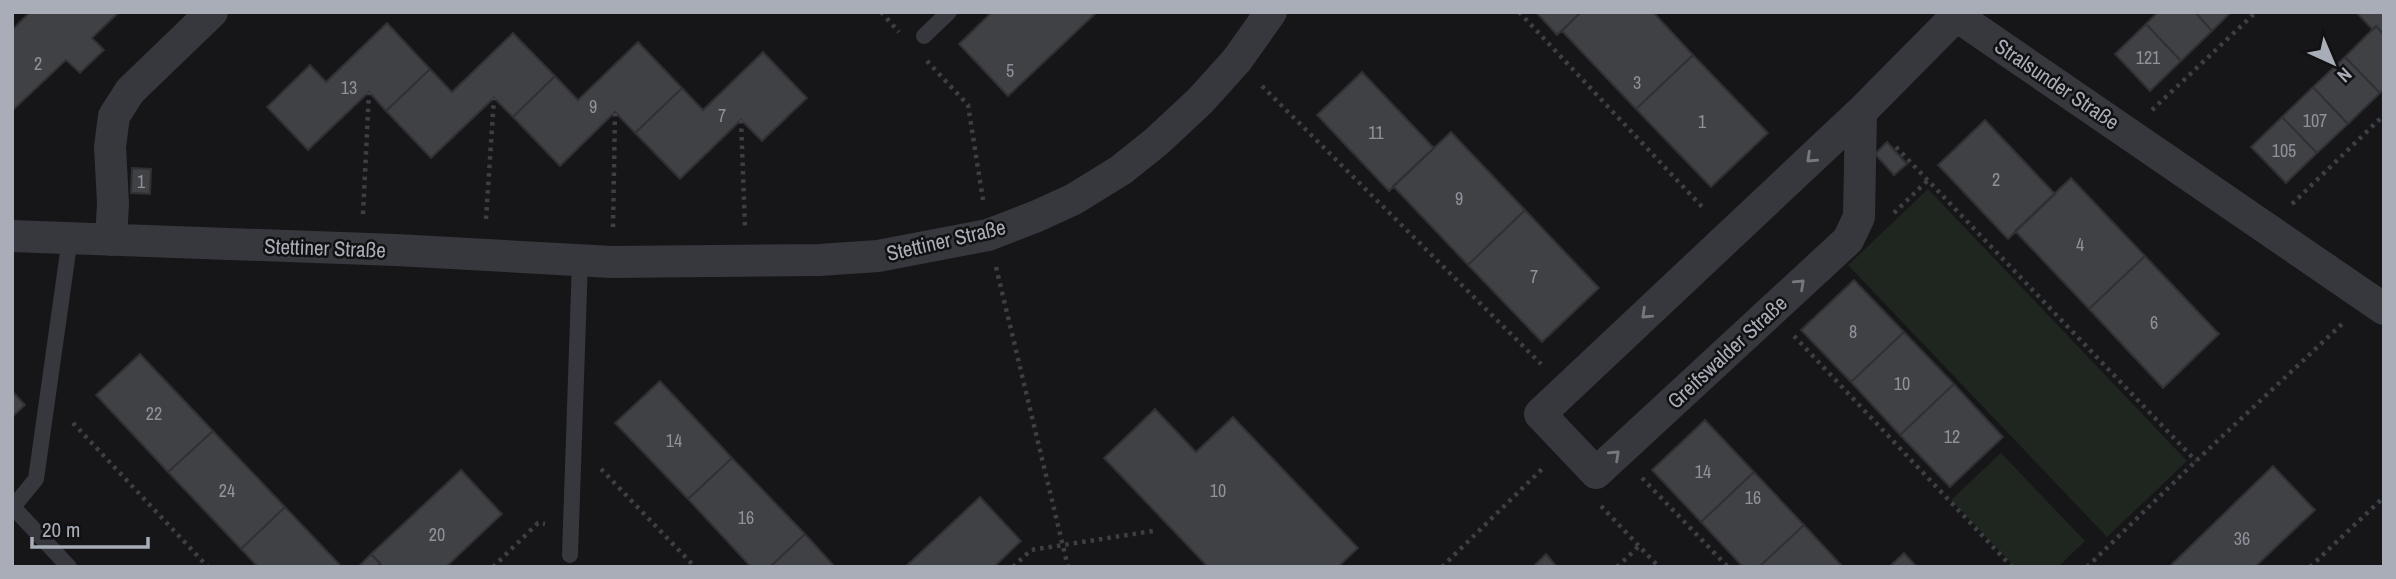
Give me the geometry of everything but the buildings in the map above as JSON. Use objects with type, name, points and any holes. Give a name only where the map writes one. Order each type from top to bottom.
[{"type":"street","points":[[111,240],[113,203],[110,147],[114,116],[130,91],[212,12]]},
{"type":"street","name":"Stettiner Straße","points":[[12,236],[361,249],[612,262],[878,256],[988,234],[1074,199],[1121,170],[1191,109],[1237,60],[1270,12]]},
{"type":"street","name":"Greifswalder Straße","points":[[1861,112],[1859,217],[1848,240],[1596,473],[1540,414],[1861,112],[1953,14]]},
{"type":"street","name":"Stralsunder Straße","points":[[1953,14],[2129,132],[2376,304]]},
{"type":"lane","points":[[924,36],[949,12]]},
{"type":"lane","points":[[69,567],[12,507],[36,478],[70,238]]},
{"type":"lane","points":[[569,555],[580,260]]},
{"type":"path","points":[[881,12],[907,40]]},
{"type":"path","points":[[1519,12],[1729,236]]},
{"type":"path","name":"Stralsunder Straße","points":[[2129,132],[2256,12]]},
{"type":"path","points":[[924,59],[968,105],[988,234],[1068,567]]},
{"type":"path","points":[[1237,60],[1567,389]]},
{"type":"path","points":[[361,249],[369,92]]},
{"type":"path","points":[[483,255],[494,98]]},
{"type":"path","points":[[612,262],[615,112]]},
{"type":"path","points":[[1861,112],[2196,461]]},
{"type":"path","points":[[2266,229],[2384,115]]},
{"type":"path","points":[[741,120],[748,261]]},
{"type":"path","points":[[2087,567],[2196,461],[2376,304]]},
{"type":"path","points":[[1770,311],[2012,567]]},
{"type":"path","points":[[48,397],[208,567]]},
{"type":"path","points":[[575,441],[695,567]]},
{"type":"path","points":[[1618,453],[1728,567]]},
{"type":"path","points":[[1443,567],[1545,467]]},
{"type":"path","points":[[2310,567],[2384,497]]},
{"type":"path","points":[[1601,506],[1659,567]]},
{"type":"path","points":[[493,567],[538,523],[571,525]]},
{"type":"path","points":[[1013,567],[1031,550],[1153,531]]},
{"type":"path","points":[[1617,567],[1639,546]]},
{"type":"shaded area","points":[[1928,189],[2187,461],[2107,537],[1848,265]]},
{"type":"shaded area","points":[[2001,453],[2085,541],[2058,567],[2015,567],[1951,500]]}]
